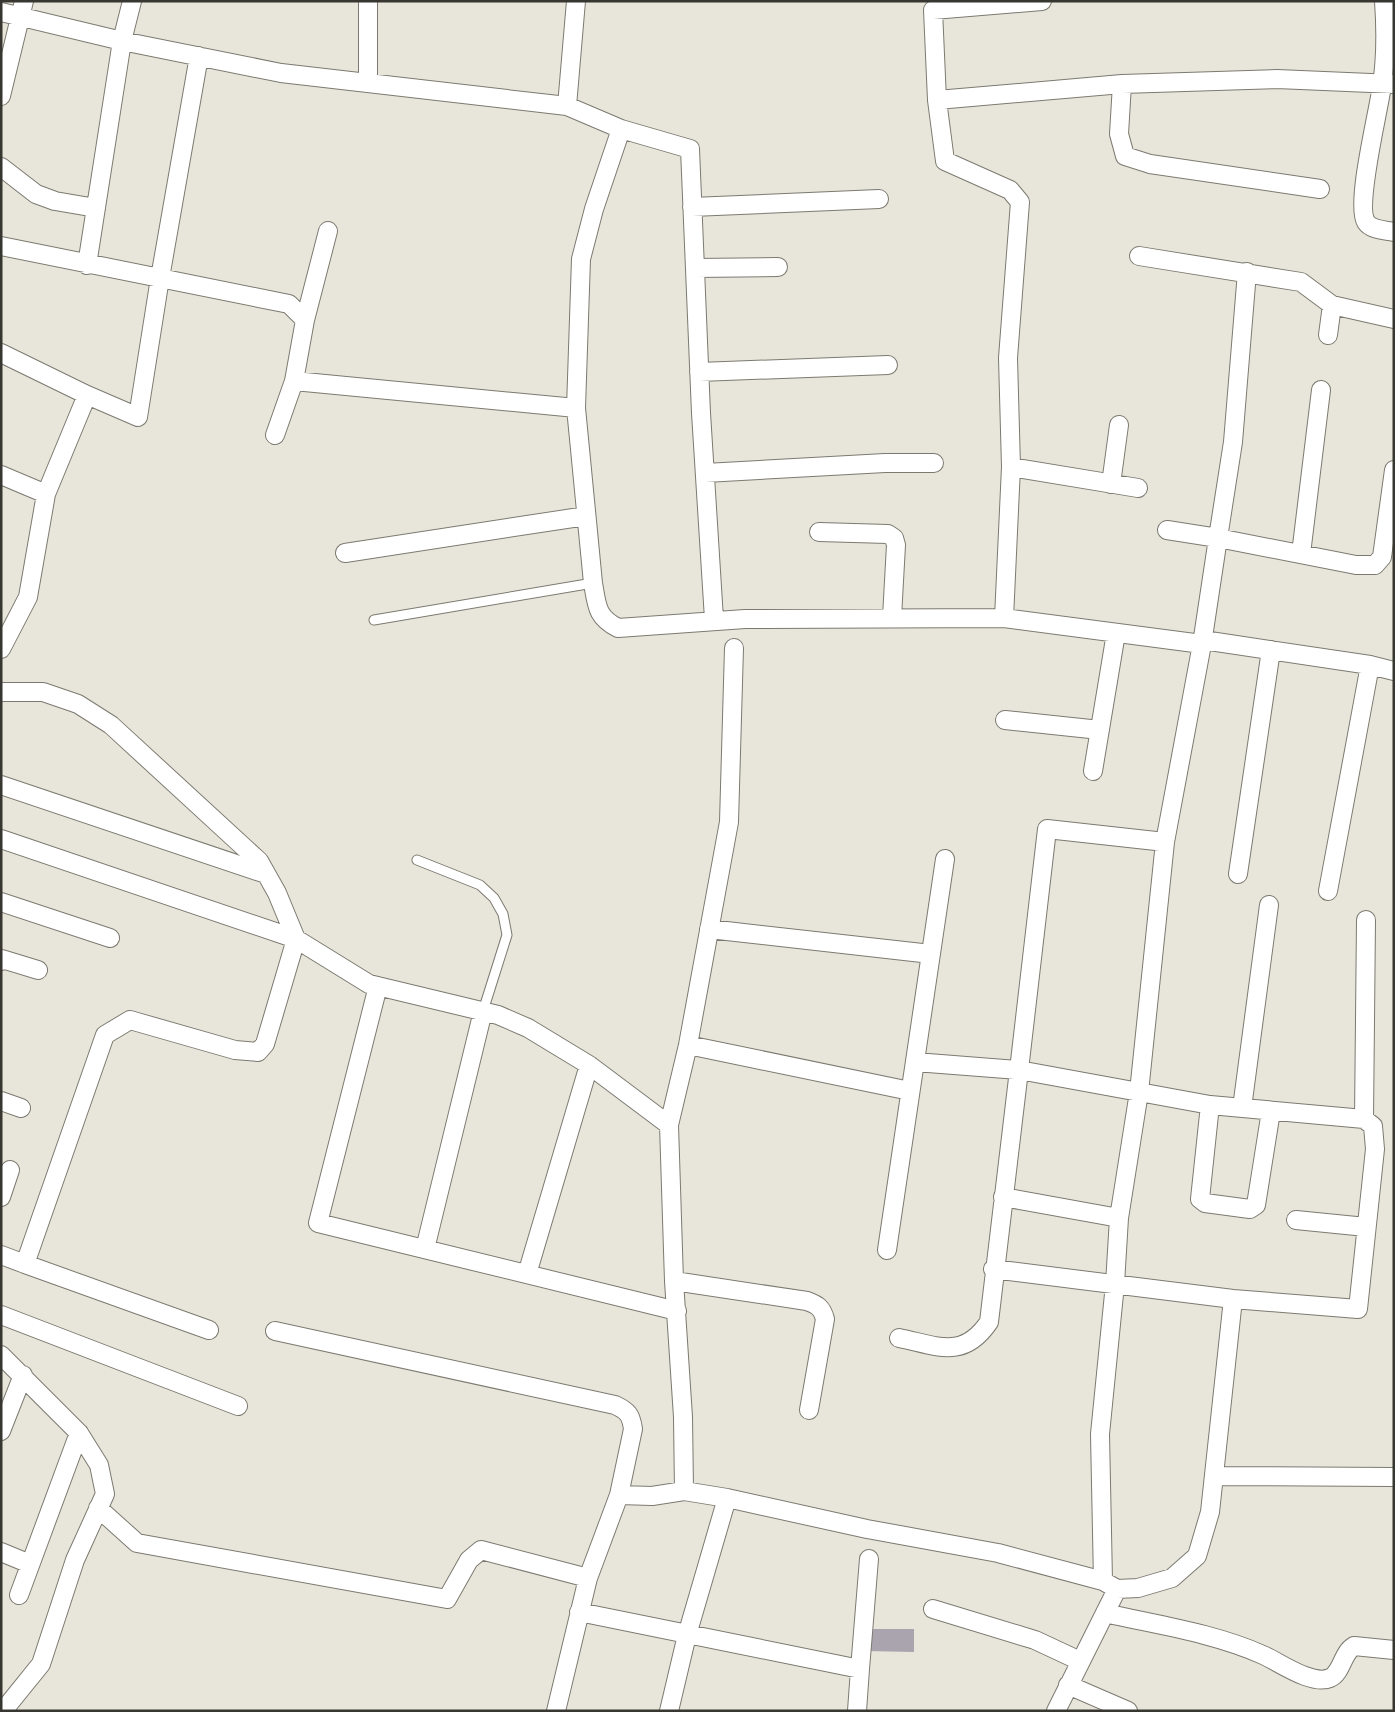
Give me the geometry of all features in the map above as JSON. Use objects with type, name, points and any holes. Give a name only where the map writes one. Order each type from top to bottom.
[{"type":"street","points":[[86,265],[122,41],[132,1]]},
{"type":"street","points":[[368,1],[368,83]]},
{"type":"street","points":[[567,106],[576,1]]},
{"type":"street","points":[[1004,618],[1011,467],[1008,358],[1020,202],[1010,190],[944,161],[937,100],[933,6],[1042,1]]},
{"type":"street","points":[[1384,1],[1388,84],[1363,193],[1366,222],[1372,227],[1394,232]]},
{"type":"street","points":[[1,96],[23,9]]},
{"type":"street","points":[[1,12],[23,9],[122,41],[281,73],[567,106],[621,128],[690,149],[704,473],[714,620]]},
{"type":"street","points":[[1,353],[86,395],[138,417],[199,56]]},
{"type":"street","points":[[937,100],[1122,84],[1277,80],[1388,84]]},
{"type":"street","points":[[1122,84],[1119,134],[1125,156],[1150,164],[1320,189]]},
{"type":"street","points":[[621,128],[594,209],[581,259],[576,408],[593,583],[597,607],[604,621],[618,628],[714,620],[892,617],[1004,618],[1116,633],[1271,650],[1370,665],[1394,671]]},
{"type":"street","points":[[1,167],[36,194],[55,201],[96,208]]},
{"type":"street","points":[[692,207],[880,199]]},
{"type":"street","points":[[274,435],[294,381],[305,320],[328,231]]},
{"type":"street","points":[[1,246],[86,265],[289,304],[305,320]]},
{"type":"street","points":[[1139,256],[1301,282],[1332,305],[1394,319]]},
{"type":"street","points":[[695,268],[778,267]]},
{"type":"street","points":[[1056,1711],[1105,1613],[1110,1585],[1100,1434],[1115,1284],[1119,1218],[1139,1092],[1165,842],[1202,642],[1233,442],[1247,272]]},
{"type":"street","points":[[1328,335],[1332,305]]},
{"type":"street","points":[[699,372],[888,365]]},
{"type":"street","points":[[294,381],[576,408]]},
{"type":"street","points":[[1301,554],[1321,390]]},
{"type":"street","points":[[1,648],[28,598],[46,494],[86,395]]},
{"type":"street","points":[[1111,484],[1119,425]]},
{"type":"street","points":[[704,473],[885,463],[934,463]]},
{"type":"street","points":[[1011,467],[1138,488]]},
{"type":"street","points":[[1167,530],[1356,565],[1375,564],[1382,557],[1394,470]]},
{"type":"street","points":[[1,475],[46,494]]},
{"type":"street","points":[[345,553],[586,516]]},
{"type":"street","points":[[818,532],[888,534],[894,538],[896,545],[892,617]]},
{"type":"street","points":[[1093,771],[1116,633]]},
{"type":"street","points":[[684,1491],[683,1417],[674,1281],[669,1125],[688,1045],[729,822],[734,648]]},
{"type":"street","points":[[1238,874],[1271,650]]},
{"type":"street","points":[[1328,891],[1370,665]]},
{"type":"street","points":[[1,692],[43,692],[78,704],[111,725],[259,861],[277,893],[296,939],[265,1044],[258,1052],[235,1050],[130,1020],[104,1035],[25,1264]]},
{"type":"street","points":[[1006,720],[1100,730]]},
{"type":"street","points":[[1,785],[266,874]]},
{"type":"street","points":[[899,1338],[953,1348],[966,1345],[980,1336],[989,1322],[993,1269],[1019,1070],[1047,829],[1165,842]]},
{"type":"street","points":[[1,840],[296,939],[369,984],[498,1015],[528,1028],[589,1065],[669,1125]]},
{"type":"street","points":[[887,1250],[945,859]]},
{"type":"street","points":[[1,902],[110,938]]},
{"type":"street","points":[[1242,1108],[1270,905]]},
{"type":"street","points":[[1364,1119],[1366,920]]},
{"type":"street","points":[[709,929],[931,954]]},
{"type":"street","points":[[1,961],[2,959],[38,970]]},
{"type":"street","points":[[378,986],[318,1223],[677,1311]]},
{"type":"street","points":[[424,1249],[483,1011]]},
{"type":"street","points":[[688,1045],[910,1091]]},
{"type":"street","points":[[915,1062],[1019,1070],[1210,1105],[1364,1119],[1373,1126],[1375,1149],[1358,1309],[1233,1299],[993,1269]]},
{"type":"street","points":[[527,1274],[589,1065]]},
{"type":"street","points":[[1,1102],[21,1108]]},
{"type":"street","points":[[1210,1105],[1200,1199],[1205,1203],[1250,1209],[1258,1203],[1271,1110]]},
{"type":"street","points":[[1,1196],[10,1170]]},
{"type":"street","points":[[1002,1197],[1119,1218]]},
{"type":"street","points":[[1296,1220],[1366,1227]]},
{"type":"street","points":[[1,1255],[210,1330]]},
{"type":"street","points":[[674,1281],[807,1300],[817,1304],[822,1310],[825,1319],[809,1410]]},
{"type":"street","points":[[620,1495],[652,1496],[684,1491],[727,1498],[867,1529],[998,1553],[1110,1585],[1138,1588],[1172,1578],[1197,1556],[1210,1512],[1233,1299]]},
{"type":"street","points":[[1,1315],[238,1406]]},
{"type":"street","points":[[275,1331],[615,1405],[628,1411],[632,1418],[633,1429],[620,1495],[588,1578],[556,1711]]},
{"type":"street","points":[[1,1355],[79,1434],[100,1465],[104,1494],[75,1560],[41,1664],[3,1711]]},
{"type":"street","points":[[1,1432],[22,1375]]},
{"type":"street","points":[[19,1595],[79,1434]]},
{"type":"street","points":[[1215,1476],[1394,1477]]},
{"type":"street","points":[[670,1711],[687,1635],[727,1498]]},
{"type":"street","points":[[98,1508],[137,1543],[447,1599],[469,1560],[481,1550],[588,1578]]},
{"type":"street","points":[[1,1552],[30,1564]]},
{"type":"street","points":[[857,1711],[869,1559]]},
{"type":"street","points":[[933,1609],[1035,1640],[1080,1661]]},
{"type":"street","points":[[579,1612],[860,1670]]},
{"type":"street","points":[[1105,1613],[1216,1638],[1262,1654],[1305,1676],[1322,1680],[1331,1678],[1336,1674],[1349,1649],[1354,1646],[1394,1650]]},
{"type":"street","points":[[1068,1685],[1128,1711]]},
{"type":"lane","points":[[374,620],[593,583]]},
{"type":"lane","points":[[417,860],[480,885],[494,898],[503,914],[507,935],[483,1011]]},
{"type":"building","points":[[865,1629],[914,1629],[914,1652],[865,1651]]}]
